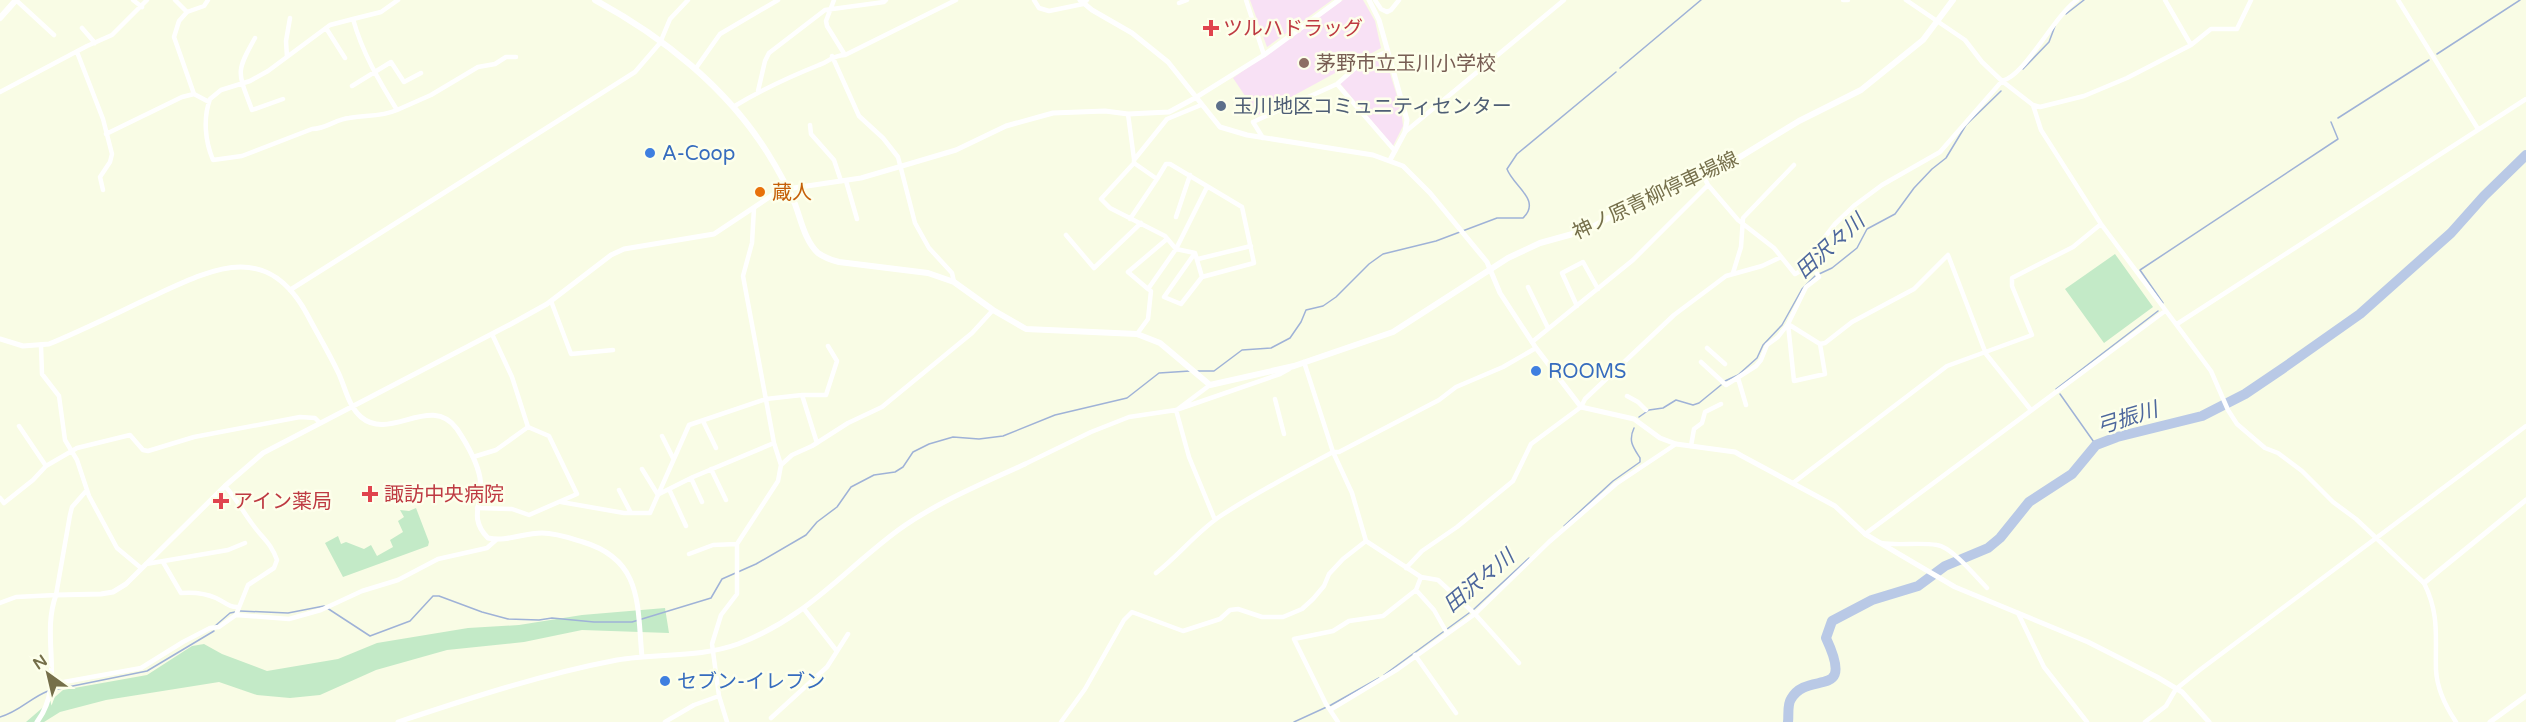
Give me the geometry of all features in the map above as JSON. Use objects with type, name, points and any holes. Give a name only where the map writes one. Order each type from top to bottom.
[{"type":"main road","points":[[0,18],[16,0]]},
{"type":"main road","points":[[595,0],[614,10],[696,68],[733,107],[767,152],[787,189],[810,241],[817,252],[827,259],[928,273],[954,282],[993,310],[1026,329],[1137,334],[1160,343],[1210,385]]},
{"type":"main road","name":"神ノ原青柳停車場線","points":[[1210,385],[1294,366],[1392,332],[1491,268],[1540,243],[1587,230],[1668,185],[1740,157],[1783,129],[1861,90],[1923,40],[1953,0]]},
{"type":"street","points":[[16,0],[54,35]]},
{"type":"street","points":[[133,0],[142,7]]},
{"type":"street","points":[[0,92],[112,35],[147,0]]},
{"type":"street","points":[[175,0],[187,12]]},
{"type":"street","points":[[208,0],[204,6],[187,12],[179,21],[174,37],[194,94],[208,102]]},
{"type":"street","points":[[398,0],[381,12],[326,28],[268,71],[216,93],[208,102],[205,121],[207,142],[213,160],[242,156],[346,118],[369,117],[397,110],[478,68],[495,64],[506,57],[516,57]]},
{"type":"street","points":[[290,290],[635,72],[660,43],[669,20],[688,0]]},
{"type":"street","points":[[696,68],[720,34],[778,0]]},
{"type":"street","points":[[834,0],[828,15],[827,26],[845,55]]},
{"type":"street","points":[[758,91],[769,53],[825,10],[886,0]]},
{"type":"street","points":[[733,107],[758,91],[820,65],[832,56],[845,55],[956,0]]},
{"type":"street","points":[[1034,0],[1043,10],[1083,1],[1132,33],[1168,62],[1220,128],[1263,138],[1355,152],[1390,160],[1403,166],[1416,177],[1491,268],[1500,293],[1534,345],[1581,407],[1634,419],[1660,438],[1676,444],[1735,453],[1835,506],[1864,534],[1955,587],[2088,642],[2176,689],[2209,722]]},
{"type":"street","points":[[1179,3],[1187,0]]},
{"type":"street","points":[[1245,0],[1264,55]]},
{"type":"street","points":[[0,603],[16,597],[112,592],[126,584],[225,486],[262,453],[492,334],[551,300],[611,255],[624,249],[714,234],[780,190],[844,181],[902,166],[956,150],[1006,126],[1053,113],[1169,112],[1196,98],[1264,55],[1339,0]]},
{"type":"street","points":[[1369,0],[1379,20],[1389,51],[1407,120],[1405,132],[1390,160]]},
{"type":"street","points":[[1375,0],[1386,12],[1391,10],[1399,0]]},
{"type":"street","points":[[1405,132],[1564,0]]},
{"type":"street","points":[[1843,0],[1848,0]]},
{"type":"street","points":[[1906,0],[1940,20],[1965,40],[1982,62],[2002,81],[2033,105],[2040,107],[2084,96],[2127,78],[2191,45],[2211,29],[2237,29],[2251,0]]},
{"type":"street","points":[[1702,173],[1708,185],[1743,224],[1774,248],[1795,274],[1812,265],[1821,242],[1835,224],[1864,197],[1940,152],[2002,81],[2007,80],[2027,61],[2062,11],[2077,0]]},
{"type":"street","points":[[2165,0],[2191,45]]},
{"type":"street","points":[[2398,0],[2478,129]]},
{"type":"street","points":[[287,57],[286,40],[290,18]]},
{"type":"street","points":[[353,19],[358,39],[374,72],[397,110]]},
{"type":"street","points":[[82,28],[95,43]]},
{"type":"street","points":[[326,28],[345,58]]},
{"type":"street","points":[[255,38],[239,66],[252,110],[283,99]]},
{"type":"street","points":[[77,52],[103,119],[112,154],[110,162],[100,177],[103,190]]},
{"type":"street","points":[[1263,138],[1253,122],[1337,84],[1362,62],[1384,53]]},
{"type":"street","points":[[832,56],[859,116],[883,138],[898,157],[915,223],[929,248],[952,273],[954,282]]},
{"type":"street","points":[[352,86],[391,62],[404,82],[421,73]]},
{"type":"street","points":[[1337,84],[1395,151]]},
{"type":"street","points":[[106,134],[150,111],[194,94]]},
{"type":"street","points":[[2177,324],[2526,99]]},
{"type":"street","points":[[1201,105],[1167,119],[1101,199],[1110,208],[1167,239],[1176,249],[1196,256],[1251,246]]},
{"type":"street","points":[[2033,105],[2041,130],[2101,224],[2211,371],[2228,410],[2242,429],[2265,448],[2278,453],[2302,471],[2333,502],[2377,538],[2424,583],[2429,593],[2436,625],[2437,676],[2444,700],[2456,722]]},
{"type":"street","points":[[1128,114],[1134,161],[1157,179]]},
{"type":"street","points":[[810,125],[811,134],[834,160],[857,219]]},
{"type":"street","points":[[1130,219],[1166,164],[1190,175],[1242,207],[1254,263],[1202,277],[1181,304],[1164,297],[1196,256]]},
{"type":"street","points":[[1733,273],[1741,247],[1743,218],[1794,165]]},
{"type":"street","points":[[1176,217],[1190,175]]},
{"type":"street","points":[[1156,573],[1176,558],[1215,520],[1333,452],[1339,452],[1439,400],[1456,387],[1503,367],[1534,345],[1548,328],[1633,260],[1708,185]]},
{"type":"street","points":[[1148,289],[1176,249],[1207,187]]},
{"type":"street","points":[[727,722],[719,696],[712,652],[714,637],[721,615],[737,594],[739,575],[737,544],[778,481],[781,465],[774,442],[743,276],[752,243],[754,208]]},
{"type":"street","points":[[1066,235],[1094,267],[1141,223]]},
{"type":"street","points":[[1792,483],[1947,366],[1986,354],[2032,335],[2012,286],[2012,278],[2073,247],[2101,224]]},
{"type":"street","points":[[1137,334],[1148,319],[1151,291],[1128,272],[1167,239]]},
{"type":"street","points":[[1788,324],[1820,344],[1825,343],[1852,322],[1914,289],[1948,255],[1986,354],[2031,410]]},
{"type":"street","points":[[1196,256],[1202,277]]},
{"type":"street","points":[[1406,568],[1422,551],[1457,527],[1513,481],[1531,444],[1581,407],[1585,399],[1674,315],[1733,273],[1762,266],[1781,257]]},
{"type":"street","points":[[1577,306],[1562,273],[1583,262],[1598,289]]},
{"type":"street","points":[[1701,362],[1726,385],[1756,366],[1767,345],[1778,337],[1788,324],[1806,287],[1818,274],[1812,265]]},
{"type":"street","points":[[0,339],[24,346],[41,346],[213,270],[249,267],[272,275],[290,290],[301,304],[338,371],[352,405],[362,418],[381,425],[426,415],[450,421],[457,429],[473,457],[480,479],[478,524],[488,538],[496,540],[541,533],[559,535],[593,545],[618,559],[631,578],[636,594],[642,657]]},
{"type":"street","points":[[1528,287],[1548,328]]},
{"type":"street","points":[[551,300],[571,354],[613,350]]},
{"type":"street","points":[[781,465],[792,455],[817,443],[848,423],[882,407],[972,333],[993,310]]},
{"type":"street","points":[[1864,534],[2164,311]]},
{"type":"street","points":[[1788,324],[1794,381],[1825,374],[1820,344]]},
{"type":"street","points":[[477,508],[512,509],[525,515],[577,494],[549,436],[528,427],[512,377],[492,334]]},
{"type":"street","points":[[41,346],[42,374],[59,396],[63,411],[64,435],[73,451],[87,490],[117,549],[144,566],[189,555],[228,550],[245,543]]},
{"type":"street","points":[[561,502],[631,513],[650,513],[689,425],[766,399],[802,395],[826,396],[837,361],[828,346]]},
{"type":"street","points":[[1707,348],[1725,364]]},
{"type":"street","points":[[1304,362],[1333,452],[1352,492],[1366,541],[1421,577],[1438,580],[1520,663]]},
{"type":"street","points":[[398,722],[464,700],[574,670],[642,657],[712,652],[739,643],[804,609],[897,531],[934,508],[1090,432],[1129,417],[1176,410],[1280,374],[1294,366]]},
{"type":"street","points":[[1738,378],[1746,405]]},
{"type":"street","points":[[1176,410],[1210,385]]},
{"type":"street","points":[[802,395],[817,443]]},
{"type":"street","points":[[1627,396],[1646,410]]},
{"type":"street","points":[[1275,399],[1284,434]]},
{"type":"street","points":[[1692,446],[1694,429],[1702,423],[1705,412],[1721,404]]},
{"type":"street","points":[[1176,410],[1190,457],[1215,520]]},
{"type":"street","points":[[0,498],[4,503],[33,480],[46,466],[89,444],[130,435],[143,450],[148,452],[194,437],[300,417],[315,418],[320,422]]},
{"type":"street","points":[[703,421],[716,448]]},
{"type":"street","points":[[20,426],[46,466]]},
{"type":"street","points":[[2145,722],[2166,706],[2176,689],[2526,426]]},
{"type":"street","points":[[473,457],[496,450],[528,427]]},
{"type":"street","points":[[662,436],[673,458]]},
{"type":"street","points":[[658,495],[774,442]]},
{"type":"street","points":[[1328,708],[1398,669],[1474,614],[1616,484],[1676,444]]},
{"type":"street","points":[[711,469],[726,500]]},
{"type":"street","points":[[642,470],[658,495]]},
{"type":"street","points":[[691,478],[702,502]]},
{"type":"street","points":[[53,684],[141,668],[183,642],[211,628],[219,627],[236,615],[248,585],[274,568],[277,560],[268,541],[253,526],[238,501],[225,486]]},
{"type":"street","points":[[669,489],[686,526]]},
{"type":"street","points":[[37,722],[51,696],[53,684],[50,629],[70,515],[72,507],[87,490]]},
{"type":"street","points":[[619,490],[631,513]]},
{"type":"street","points":[[2424,583],[2526,500]]},
{"type":"street","points":[[236,615],[289,619],[324,609],[362,591],[398,580],[438,559],[487,548],[496,540]]},
{"type":"street","points":[[1061,722],[1085,689],[1124,620],[1132,612],[1183,631],[1220,619],[1230,610],[1238,609],[1262,617],[1283,617],[1302,609],[1313,599],[1324,586],[1329,574],[1343,559],[1366,541]]},
{"type":"street","points":[[1880,543],[1899,546],[1939,545],[1947,549],[1987,588]]},
{"type":"street","points":[[689,554],[713,545],[737,544]]},
{"type":"street","points":[[163,562],[181,593],[193,592],[209,595],[231,608],[239,608]]},
{"type":"street","points":[[1338,722],[1328,708],[1294,639],[1333,631],[1349,621],[1383,616],[1416,590],[1421,577]]},
{"type":"street","points":[[1416,590],[1434,610],[1447,633]]},
{"type":"street","points":[[804,609],[836,650]]},
{"type":"street","points":[[2018,613],[2044,667],[2087,722]]},
{"type":"street","points":[[771,718],[827,667],[848,634]]},
{"type":"street","points":[[1415,655],[1456,713]]},
{"type":"street","points":[[664,722],[694,705],[719,696]]},
{"type":"street","points":[[2490,722],[2526,696]]},
{"type":"shaded area","name":"茅野市立玉川小学校","points":[[1250,0],[1332,0],[1267,47]]},
{"type":"shaded area","name":"茅野市立玉川小学校","points":[[1343,0],[1363,0],[1375,21],[1381,48],[1258,115],[1233,78]]},
{"type":"shaded area","name":"茅野市立玉川小学校","points":[[1384,54],[1401,109],[1403,126],[1393,146],[1338,81]]},
{"type":"green space","points":[[2115,254],[2153,307],[2104,343],[2065,289]]},
{"type":"green space","points":[[416,508],[429,542],[428,546],[343,577],[325,543],[338,536],[341,544],[346,542],[364,549],[371,545],[377,556],[393,547],[390,540],[403,532],[398,521],[404,517],[400,510],[409,511]]},
{"type":"green space","points":[[665,608],[669,633],[582,630],[524,642],[447,650],[376,670],[320,695],[290,698],[257,695],[219,682],[106,700],[60,712],[44,722],[26,722],[63,690],[147,675],[192,646],[204,644],[222,654],[267,671],[338,659],[377,643],[468,628],[519,625],[582,615]]},
{"type":"waterway","points":[[1620,68],[1701,0]]},
{"type":"waterway","name":"田沢々川","points":[[2066,14],[2084,0]]},
{"type":"waterway","points":[[2437,54],[2520,0]]},
{"type":"waterway","name":"田沢々川","points":[[2023,69],[2049,42],[2055,26]]},
{"type":"waterway","points":[[2338,118],[2429,60]]},
{"type":"waterway","points":[[1198,371],[1214,371],[1242,350],[1271,348],[1290,338],[1306,310],[1323,306],[1336,297],[1369,264],[1383,254],[1436,241],[1497,218],[1523,218],[1528,211],[1528,199],[1507,169],[1517,154],[1616,72]]},
{"type":"waterway","name":"田沢々川","points":[[1819,274],[1832,268],[1857,248],[1867,229],[1895,214],[1914,188],[1946,158],[1966,125],[2001,91]]},
{"type":"waterway","points":[[2163,303],[2140,270],[2338,139],[2331,122]]},
{"type":"waterway","name":"弓振川","points":[[1788,722],[1790,701],[1799,690],[1833,678],[1836,670],[1834,658],[1826,638],[1832,621],[1872,600],[1918,586],[1945,566],[1988,548],[2000,538],[2029,502],[2072,474],[2096,445],[2117,437],[2202,416],[2245,394],[2360,314],[2451,233],[2484,196],[2526,155]]},
{"type":"waterway","name":"田沢々川","points":[[1725,381],[1738,375],[1757,358],[1763,345],[1782,325],[1802,289],[1815,276]]},
{"type":"waterway","points":[[2056,389],[2158,311]]},
{"type":"waterway","points":[[240,611],[288,613],[324,606],[370,636],[410,621],[433,596],[508,619],[552,618],[594,622],[632,622],[711,598],[722,579],[756,564],[806,535],[817,522],[837,507],[851,487],[874,475],[895,472],[903,467],[913,452],[929,444],[953,437],[979,439],[1003,436],[1055,415],[1127,398],[1159,373],[1190,371]]},
{"type":"waterway","name":"田沢々川","points":[[1639,417],[1649,410],[1663,408],[1676,400],[1693,405],[1699,403],[1721,385]]},
{"type":"waterway","points":[[2060,394],[2096,445]]},
{"type":"waterway","name":"田沢々川","points":[[1564,526],[1613,481],[1640,462],[1631,440],[1634,428]]},
{"type":"waterway","name":"田沢々川","points":[[1473,610],[1529,558]]},
{"type":"waterway","points":[[215,626],[230,613],[235,612]]},
{"type":"waterway","name":"田沢々川","points":[[1384,675],[1469,613]]},
{"type":"waterway","points":[[53,690],[147,671],[214,631]]},
{"type":"waterway","name":"田沢々川","points":[[1294,722],[1331,705],[1379,678]]},
{"type":"waterway","points":[[0,717],[48,691]]},
{"type":"place","name":"ツルハドラッグ","points":[[1211,28]]},
{"type":"place","name":"茅野市立玉川小学校","points":[[1304,63]]},
{"type":"place","name":"玉川地区コミュニティセンター","points":[[1221,106]]},
{"type":"place","name":"A-Coop","points":[[650,153]]},
{"type":"place","name":"蔵人","points":[[760,192]]},
{"type":"place","name":"ROOMS","points":[[1536,371]]},
{"type":"place","name":"諏訪中央病院","points":[[370,494]]},
{"type":"place","name":"アイン薬局","points":[[221,501]]},
{"type":"place","name":"セブン-イレブン","points":[[665,681]]}]
